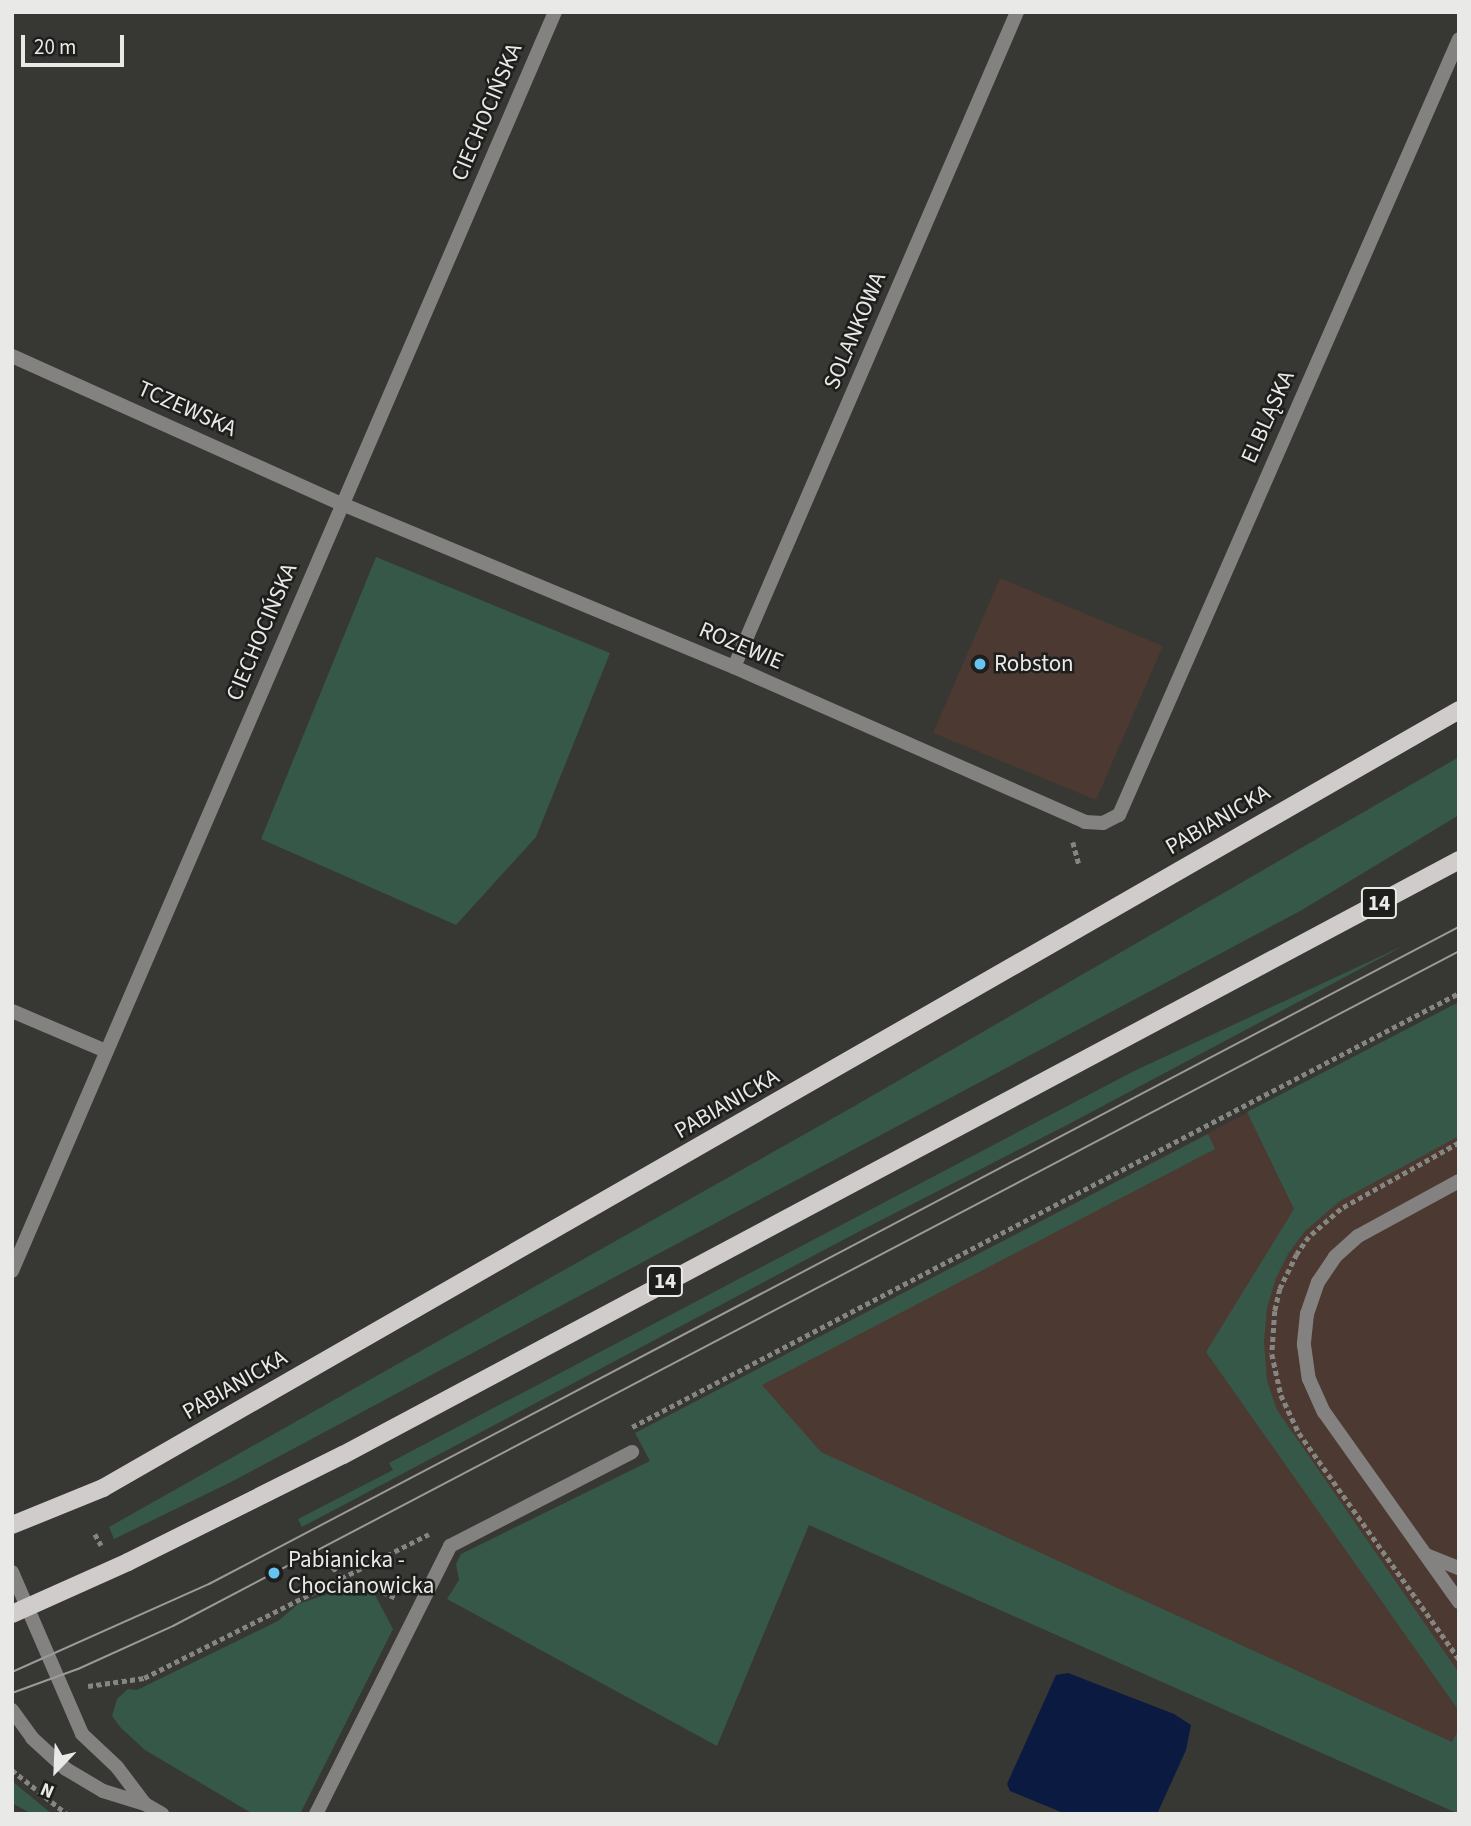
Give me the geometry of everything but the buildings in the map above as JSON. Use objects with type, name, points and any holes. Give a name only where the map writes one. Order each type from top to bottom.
[{"type":"main road","name":"PABIANICKA","points":[[12,1524],[103,1488],[1459,710]]},
{"type":"main road","name":"14","points":[[19,1611],[128,1562],[344,1455],[703,1261],[1459,860]]},
{"type":"street","name":"CIECHOCIŃSKA","points":[[12,1271],[555,12]]},
{"type":"street","name":"SOLANKOWA","points":[[734,667],[1017,12]]},
{"type":"street","name":"ELBLĄSKA","points":[[1119,814],[1459,39]]},
{"type":"street","name":"TCZEWSKA","points":[[12,356],[342,504]]},
{"type":"street","name":"ROZEWIE","points":[[342,504],[734,667],[1085,822],[1103,823],[1119,814]]},
{"type":"street","points":[[12,1011],[106,1051]]},
{"type":"street","points":[[1459,1181],[1358,1236],[1335,1257],[1318,1282],[1307,1314],[1304,1345],[1309,1379],[1324,1412],[1459,1602]]},
{"type":"street","points":[[316,1814],[450,1546],[632,1452]]},
{"type":"street","points":[[1425,1554],[1459,1568]]},
{"type":"street","points":[[12,1572],[19,1611],[82,1734],[117,1767],[145,1804]]},
{"type":"street","points":[[12,1710],[39,1745],[66,1769],[103,1791],[145,1804],[162,1814]]},
{"type":"path","points":[[625,1431],[1459,993]]},
{"type":"path","points":[[1459,1143],[1341,1209],[1309,1237],[1297,1254],[1280,1289],[1275,1311],[1272,1354],[1281,1395],[1299,1433],[1459,1659]]},
{"type":"path","points":[[82,1687],[144,1678],[439,1528]]},
{"type":"path","points":[[95,1534],[101,1545]]},
{"type":"path","points":[[332,1567],[340,1580],[348,1586],[367,1585],[419,1609]]},
{"type":"path","points":[[12,1770],[67,1814]]},
{"type":"shaded area","points":[[1000,578],[1163,646],[1096,800],[933,733]]},
{"type":"shaded area","points":[[1459,1002],[1459,1814],[809,1525],[650,1461],[635,1433]]},
{"type":"green space","points":[[376,557],[610,653],[536,837],[456,925],[261,839]]},
{"type":"green space","points":[[1459,757],[1459,815],[1302,910],[231,1482],[114,1539],[109,1527],[844,1112]]},
{"type":"green space","points":[[1407,944],[302,1527],[298,1519],[393,1470],[389,1463],[1134,1071]]},
{"type":"green space","points":[[1459,1002],[1459,1136],[1340,1201],[1305,1231],[1288,1254],[1276,1278],[1267,1308],[1264,1341],[1267,1381],[1277,1410],[1459,1673],[1459,1711],[1206,1352],[1294,1209],[1247,1112]]},
{"type":"green space","points":[[1208,1134],[1215,1149],[762,1385],[821,1452],[1452,1742],[1459,1728],[1459,1814],[809,1525],[717,1746],[447,1599],[459,1580],[456,1564],[461,1554],[650,1461],[635,1433]]},
{"type":"green space","points":[[343,1589],[374,1593],[393,1629],[300,1814],[253,1814],[145,1750],[112,1716],[117,1699],[128,1689],[137,1690],[278,1621],[298,1604]]},
{"type":"green space","points":[[12,1781],[52,1814],[32,1814],[12,1803]]},
{"type":"water","points":[[1068,1673],[1174,1714],[1191,1725],[1186,1750],[1157,1814],[1066,1814],[1010,1791],[1007,1784],[1056,1675]]},
{"type":"tram line","points":[[12,1672],[209,1584],[1459,927]]},
{"type":"tram line","points":[[12,1693],[78,1669],[173,1626],[1459,951]]},
{"type":"place","name":"Robston","points":[[980,664]]},
{"type":"place","name":"Pabianicka - Chocianowicka","points":[[274,1573]]}]
